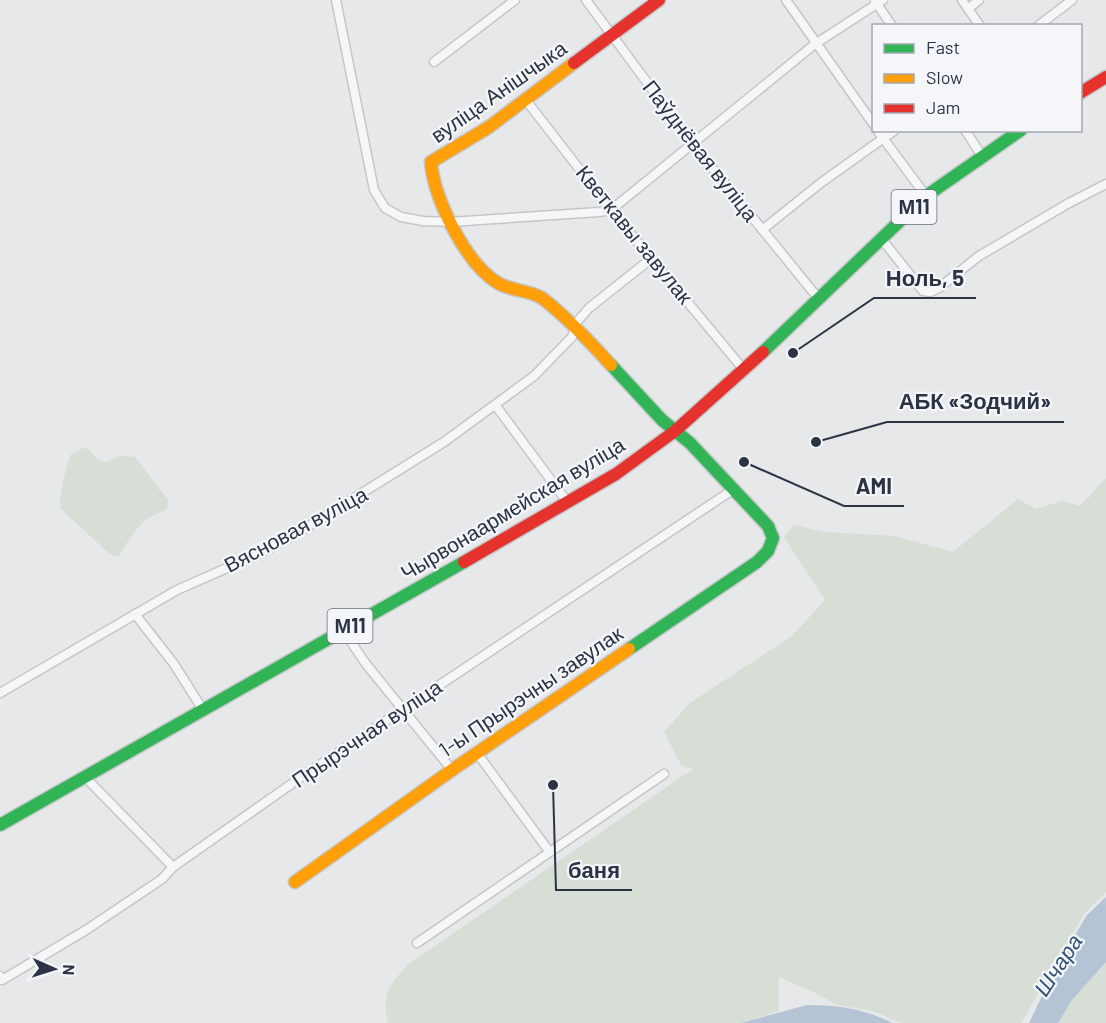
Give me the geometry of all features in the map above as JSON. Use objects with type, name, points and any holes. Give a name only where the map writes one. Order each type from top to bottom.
[{"type":"main road","name":"вуліца Анішчыка","points":[[659,0],[489,127],[431,162],[432,176],[450,222],[477,266],[499,284],[540,297],[574,333],[690,443],[768,526]]},
{"type":"main road","points":[[1082,92],[1106,77]]},
{"type":"main road","name":"Чырвонаармейская вуліца","points":[[0,825],[616,474],[675,431],[744,370],[880,237],[926,196],[1018,132]]},
{"type":"main road","name":"1-ы Прырэчны завулак","points":[[295,882],[452,770],[758,561],[768,551],[773,538],[768,526]]},
{"type":"street","points":[[336,0],[374,190],[385,208],[401,217],[423,221],[450,222],[611,210],[815,44],[878,1],[891,24]]},
{"type":"street","points":[[434,62],[515,0]]},
{"type":"street","name":"Паўднёвая вуліца","points":[[586,0],[692,143],[818,298]]},
{"type":"street","points":[[786,0],[872,125]]},
{"type":"street","points":[[962,0],[979,24]]},
{"type":"street","points":[[968,9],[979,0]]},
{"type":"street","points":[[1041,24],[1072,0]]},
{"type":"street","name":"Кветкавы завулак","points":[[525,99],[611,210],[744,370]]},
{"type":"street","points":[[878,132],[926,196]]},
{"type":"street","points":[[762,230],[822,182],[892,132]]},
{"type":"street","points":[[966,132],[982,156]]},
{"type":"street","points":[[880,237],[922,291],[930,292],[939,288],[979,256],[1068,203],[1106,184]]},
{"type":"street","name":"Вясновая вуліца","points":[[0,693],[177,590],[261,553],[385,481],[496,406],[534,376],[574,333],[576,323],[589,308],[652,258]]},
{"type":"street","points":[[496,406],[568,503]]},
{"type":"street","name":"Прырэчная вуліца","points":[[1,978],[86,930],[162,879],[173,867],[403,710],[734,489]]},
{"type":"street","points":[[135,614],[174,664],[202,710]]},
{"type":"street","points":[[342,630],[366,664],[452,770]]},
{"type":"street","points":[[477,753],[549,851]]},
{"type":"street","points":[[417,942],[664,774]]},
{"type":"street","points":[[84,776],[173,867]]},
{"type":"shaded area","points":[[86,447],[98,459],[106,462],[121,456],[135,457],[168,500],[167,509],[142,523],[119,556],[111,555],[60,508],[63,481],[71,454]]},
{"type":"shaded area","points":[[1106,478],[1106,892],[1084,914],[1021,1023],[901,1023],[873,1011],[837,1005],[779,977],[779,1011],[741,1023],[388,1023],[386,997],[395,979],[407,965],[693,769],[681,765],[664,732],[690,703],[793,635],[825,600],[784,537],[793,525],[824,532],[895,536],[953,552],[1018,499],[1036,509],[1062,501],[1080,506]]},
{"type":"shaded area","points":[[1106,962],[1106,1023],[1058,1023],[1072,1000]]},
{"type":"water","name":"Шчара","points":[[1106,897],[1106,962],[1072,1000],[1058,1023],[1029,1023],[1057,965],[1087,915]]},
{"type":"water","points":[[807,1005],[851,1009],[872,1014],[893,1023],[741,1023]]},
{"type":"traffic: fast","points":[[763,352],[926,196],[1018,132]]},
{"type":"traffic: fast","points":[[611,365],[662,420],[690,443],[768,526],[773,538],[768,551],[757,562],[629,649]]},
{"type":"traffic: fast","points":[[0,825],[464,562]]},
{"type":"traffic: slow","points":[[574,63],[489,127],[431,162],[433,177],[445,212],[474,261],[498,283],[542,298],[569,321],[611,365]]},
{"type":"traffic: slow","points":[[295,882],[452,770],[629,649]]},
{"type":"traffic: jam","points":[[574,63],[659,0]]},
{"type":"traffic: jam","points":[[1082,92],[1106,77]]},
{"type":"traffic: jam","points":[[464,562],[616,474],[675,431],[763,352]]},
{"type":"place","name":"Ноль, 5","points":[[793,353]]},
{"type":"place","name":"АБК «Зодчий»","points":[[816,442]]},
{"type":"place","name":"AMI","points":[[744,462]]},
{"type":"place","name":"баня","points":[[553,785]]}]
